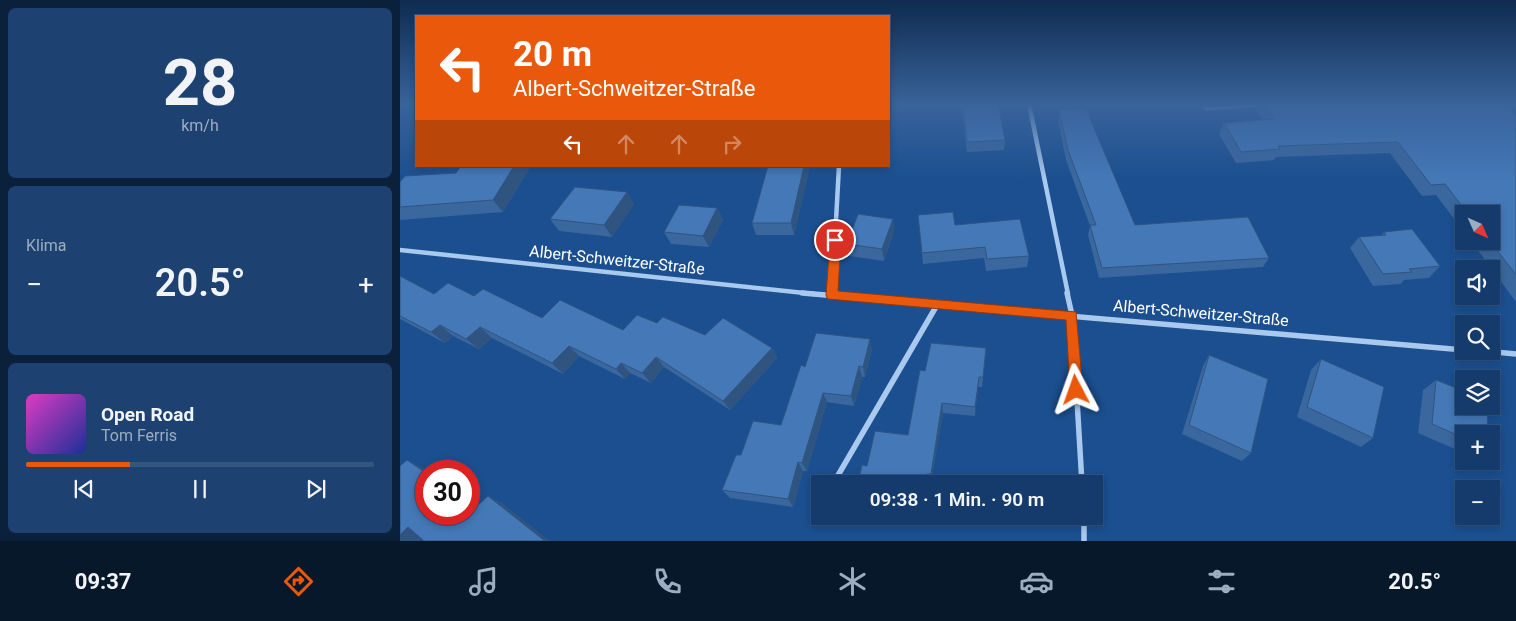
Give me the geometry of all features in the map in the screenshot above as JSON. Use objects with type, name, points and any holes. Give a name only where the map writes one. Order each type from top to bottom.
[{"type":"street","points":[[1034,129],[1072,315],[1081,475]]},
{"type":"street","points":[[832,296],[839,167]]},
{"type":"street","name":"Albert-Schweitzer-Straße","points":[[400,250],[832,296],[1455,349]]},
{"type":"street","points":[[838,475],[936,305]]},
{"type":"street","points":[[1500,352],[1516,354]]},
{"type":"street","points":[[1084,525],[1084,541]]},
{"type":"building","points":[[966,129],[1003,129],[1005,140],[967,142]]},
{"type":"building","points":[[1063,129],[1095,129],[1135,225],[1248,217],[1269,258],[1102,268],[1090,225],[1096,225],[1068,150]]},
{"type":"building","points":[[1228,129],[1516,129],[1516,275],[1497,250],[1500,250],[1500,205],[1461,205],[1445,184],[1431,185],[1398,142],[1278,146],[1280,149],[1241,152]]},
{"type":"building","points":[[460,167],[513,167],[493,200],[400,207],[400,182],[405,176],[456,173]]},
{"type":"building","points":[[768,167],[804,167],[791,223],[752,223]]},
{"type":"building","points":[[575,187],[627,192],[604,225],[550,219]]},
{"type":"building","points":[[679,205],[717,208],[703,236],[664,232]]},
{"type":"building","points":[[953,212],[955,225],[1020,219],[1029,256],[987,259],[985,247],[922,253],[918,215]]},
{"type":"building","points":[[858,214],[893,219],[882,249],[847,244]]},
{"type":"building","points":[[1412,229],[1440,266],[1409,269],[1412,272],[1383,274],[1359,237],[1386,235],[1384,232]]},
{"type":"building","points":[[400,276],[434,294],[448,283],[474,296],[483,289],[542,318],[560,300],[623,330],[637,315],[657,323],[663,317],[705,335],[723,318],[772,348],[723,401],[656,357],[642,373],[621,363],[616,369],[569,346],[552,363],[480,327],[466,339],[440,325],[431,332],[400,316]]},
{"type":"building","points":[[816,333],[870,339],[863,367],[859,366],[851,396],[823,393],[802,463],[798,462],[788,499],[722,490],[736,455],[741,455],[753,421],[781,425],[801,365],[805,367]]},
{"type":"building","points":[[931,343],[986,348],[983,377],[979,377],[975,407],[942,403],[931,474],[860,475],[862,465],[867,466],[875,431],[908,435],[920,370],[925,371]]},
{"type":"building","points":[[1209,355],[1268,379],[1251,453],[1189,425]]},
{"type":"building","points":[[1321,359],[1384,387],[1373,438],[1307,407]]},
{"type":"building","points":[[1436,380],[1455,387],[1455,415],[1488,415],[1487,425],[1455,425],[1455,434],[1432,424]]},
{"type":"building","points":[[407,460],[415,465],[415,525],[480,525],[480,503],[488,496],[545,541],[424,541],[408,527],[400,535],[400,466]]},
{"type":"route","points":[[835,240],[832,296],[1072,315],[1076,390]]}]
